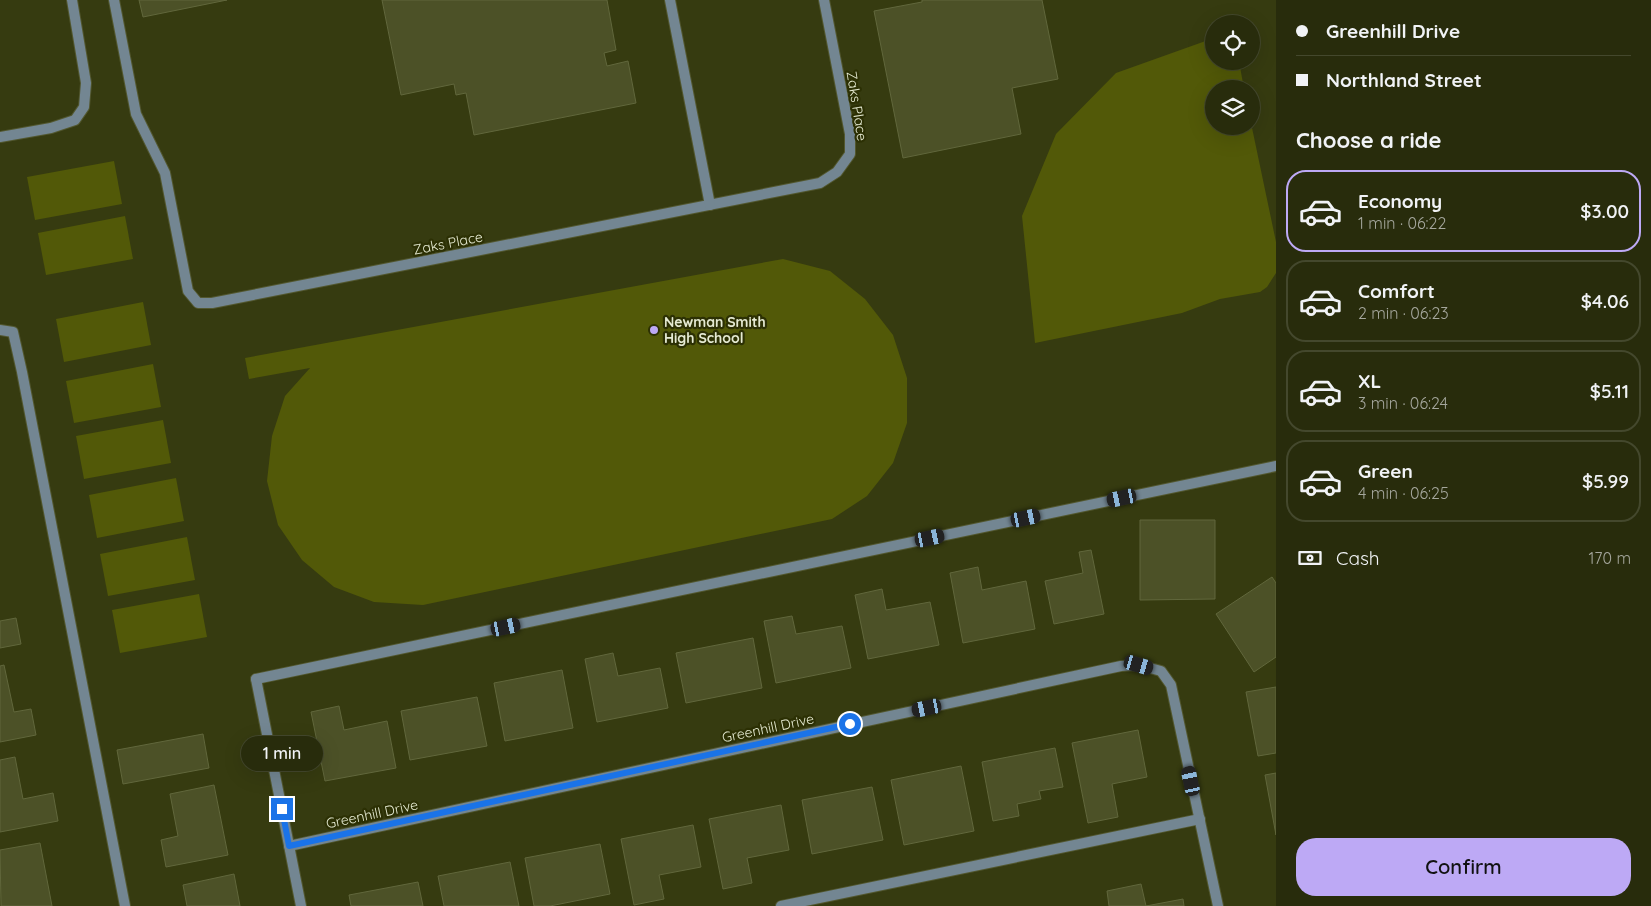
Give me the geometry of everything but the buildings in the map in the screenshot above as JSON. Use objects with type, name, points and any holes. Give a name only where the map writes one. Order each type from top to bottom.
[{"type":"street","points":[[0,137],[51,128],[75,120],[84,107],[86,83],[72,0]]},
{"type":"street","name":"Zaks Place","points":[[114,0],[136,114],[165,173],[188,291],[198,303],[212,303],[820,183],[837,172],[850,154],[850,134],[824,0]]},
{"type":"street","points":[[670,0],[710,205]]},
{"type":"street","points":[[0,330],[13,332],[22,372],[125,906]]},
{"type":"street","points":[[301,906],[256,679],[1276,466]]},
{"type":"street","name":"Greenhill Drive","points":[[289,846],[1120,666],[1139,665],[1161,671],[1171,685],[1218,906]]},
{"type":"street","points":[[781,906],[1200,820]]},
{"type":"green space","points":[[1205,41],[1205,70],[1241,70],[1242,80],[1205,80],[1205,135],[1254,135],[1276,242],[1276,273],[1267,287],[1260,292],[1220,299],[1182,313],[1035,343],[1022,216],[1056,134],[1116,73]]},
{"type":"green space","points":[[114,161],[122,204],[35,220],[27,177]]},
{"type":"green space","points":[[125,216],[133,259],[46,275],[38,233]]},
{"type":"green space","points":[[783,259],[830,271],[865,299],[893,335],[907,378],[907,423],[893,463],[867,496],[832,519],[423,605],[374,602],[334,587],[302,560],[278,525],[267,481],[272,436],[285,396],[310,368],[249,379],[245,358]]},
{"type":"green space","points":[[143,302],[151,345],[64,362],[56,319]]},
{"type":"green space","points":[[153,364],[161,407],[74,423],[66,381]]},
{"type":"green space","points":[[163,420],[171,463],[84,479],[76,436]]},
{"type":"green space","points":[[176,478],[184,521],[97,538],[89,495]]},
{"type":"green space","points":[[187,537],[195,580],[108,596],[100,554]]},
{"type":"green space","points":[[199,594],[207,637],[120,653],[112,610]]},
{"type":"place","name":"Newman Smith High School","points":[[654,330]]},
{"type":"route","points":[[282,809],[289,846],[850,724]]}]
